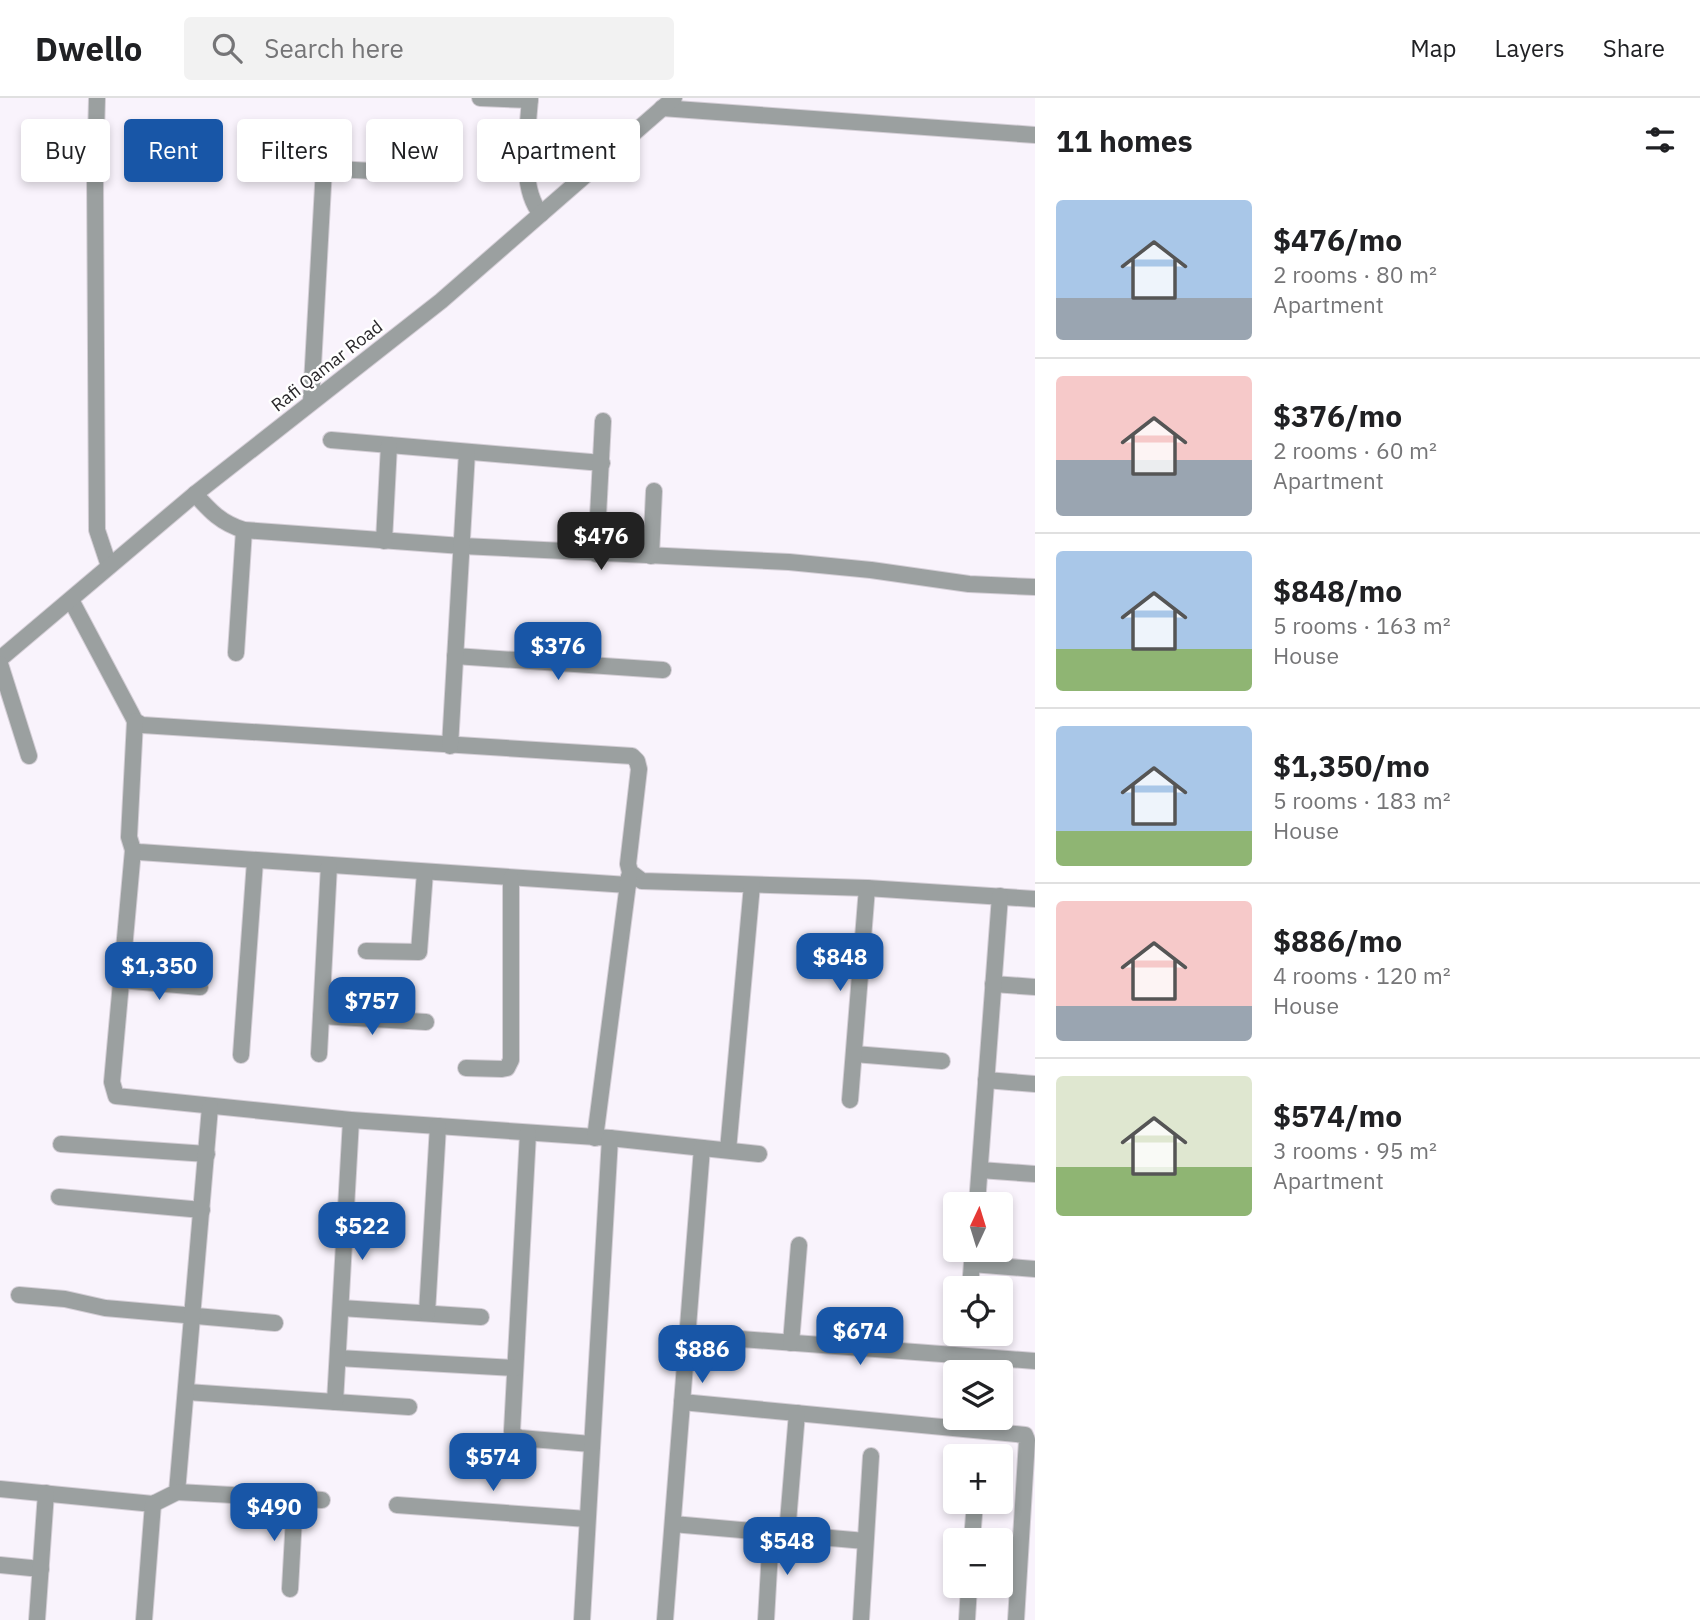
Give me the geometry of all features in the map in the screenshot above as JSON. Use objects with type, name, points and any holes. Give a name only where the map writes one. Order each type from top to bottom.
[{"type":"street","points":[[97,98],[97,530],[109,566]]},
{"type":"street","points":[[480,98],[530,99],[527,185],[533,205],[541,214]]},
{"type":"street","points":[[668,103],[1035,135]]},
{"type":"street","name":"Rafi Qamar Road","points":[[0,659],[195,494],[441,301],[668,103]]},
{"type":"street","points":[[311,402],[323,182]]},
{"type":"street","points":[[596,554],[603,421]]},
{"type":"street","points":[[331,440],[601,463]]},
{"type":"street","points":[[384,541],[389,445]]},
{"type":"street","points":[[450,746],[467,452]]},
{"type":"street","points":[[651,556],[654,491]]},
{"type":"street","points":[[195,494],[215,517],[243,530],[462,547],[789,562],[969,584],[1035,587]]},
{"type":"street","points":[[236,653],[243,530]]},
{"type":"street","points":[[71,600],[135,721],[130,837],[133,849],[112,1082],[116,1096],[351,1120],[603,1138],[759,1154]]},
{"type":"street","points":[[455,656],[663,670]]},
{"type":"street","points":[[0,664],[29,756]]},
{"type":"street","points":[[135,721],[142,725],[632,756],[638,761],[603,1138],[582,1620]]},
{"type":"street","points":[[133,849],[147,853],[511,878],[629,879],[652,882],[867,888],[1035,899]]},
{"type":"street","points":[[241,1055],[255,861]]},
{"type":"street","points":[[319,1054],[329,865]]},
{"type":"street","points":[[366,951],[419,952],[425,872]]},
{"type":"street","points":[[466,1068],[502,1069],[507,1068],[511,1060],[511,878]]},
{"type":"street","points":[[728,1150],[752,885]]},
{"type":"street","points":[[850,1100],[867,888]]},
{"type":"street","points":[[978,1192],[1000,896]]},
{"type":"street","points":[[121,980],[200,987]]},
{"type":"street","points":[[993,984],[1035,987]]},
{"type":"street","points":[[321,1016],[426,1022]]},
{"type":"street","points":[[854,1054],[942,1060]]},
{"type":"street","points":[[986,1080],[1035,1084]]},
{"type":"street","points":[[177,1492],[211,1107]]},
{"type":"street","points":[[335,1402],[351,1120]]},
{"type":"street","points":[[427,1313],[438,1126]]},
{"type":"street","points":[[528,1133],[512,1431],[513,1435],[520,1438],[591,1444]]},
{"type":"street","points":[[61,1144],[207,1154]]},
{"type":"street","points":[[665,1620],[702,1148]]},
{"type":"street","points":[[980,1170],[1035,1174]]},
{"type":"street","points":[[59,1197],[202,1210]]},
{"type":"street","points":[[791,1343],[799,1245]]},
{"type":"street","points":[[999,1262],[1035,1269]]},
{"type":"street","points":[[19,1295],[65,1299],[105,1308],[275,1323]]},
{"type":"street","points":[[341,1308],[481,1317]]},
{"type":"street","points":[[688,1335],[1035,1361]]},
{"type":"street","points":[[338,1358],[515,1368]]},
{"type":"street","points":[[187,1392],[409,1407]]},
{"type":"street","points":[[682,1402],[1026,1435],[1016,1620]]},
{"type":"street","points":[[766,1620],[797,1413]]},
{"type":"street","points":[[861,1620],[871,1456]]},
{"type":"street","points":[[0,1489],[153,1504],[177,1492],[322,1500]]},
{"type":"street","points":[[37,1620],[46,1493]]},
{"type":"street","points":[[290,1589],[295,1499]]},
{"type":"street","points":[[144,1620],[153,1504]]},
{"type":"street","points":[[397,1505],[587,1519]]},
{"type":"street","points":[[673,1524],[865,1541]]},
{"type":"street","points":[[0,1565],[41,1569]]},
{"type":"street","points":[[967,1620],[968,1598]]}]
